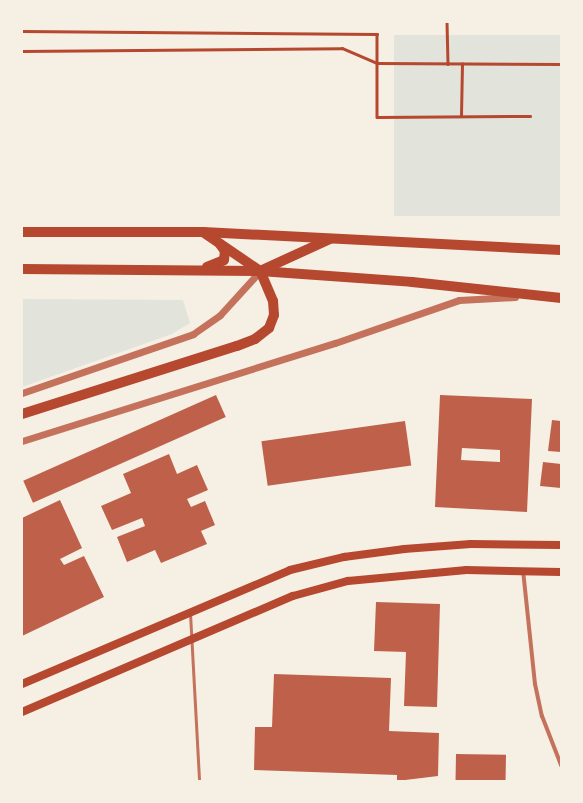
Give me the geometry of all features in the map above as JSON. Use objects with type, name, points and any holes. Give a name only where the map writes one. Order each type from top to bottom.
[{"type":"main road","points":[[22,232],[203,232],[561,250]]},
{"type":"main road","points":[[22,414],[255,339],[269,328],[274,315],[273,301],[260,271],[203,232]]},
{"type":"main road","points":[[260,271],[334,238]]},
{"type":"main road","points":[[197,270],[224,260],[226,251],[216,241]]},
{"type":"main road","points":[[22,269],[260,271],[545,295],[561,298]]},
{"type":"main road","points":[[22,684],[290,570],[344,557],[471,544],[561,545]]},
{"type":"main road","points":[[22,712],[191,637],[292,596],[348,581],[406,574],[523,569],[561,572]]},
{"type":"street","points":[[22,393],[193,334],[220,315],[260,271]]},
{"type":"street","points":[[22,441],[335,343],[459,300],[545,295]]},
{"type":"street","points":[[523,569],[535,684],[542,716],[561,765]]},
{"type":"lane","points":[[190,612],[199,781]]},
{"type":"path","points":[[446,22],[448,64]]},
{"type":"path","points":[[22,31],[377,34],[377,117],[530,116]]},
{"type":"path","points":[[22,51],[342,48],[377,63],[561,64]]},
{"type":"path","points":[[461,116],[462,64]]},
{"type":"shaded area","points":[[394,35],[561,35],[561,216],[394,216]]},
{"type":"shaded area","points":[[22,299],[183,300],[190,323],[172,334],[22,387]]},
{"type":"building","points":[[216,395],[226,417],[33,503],[23,481]]},
{"type":"building","points":[[440,395],[532,399],[527,512],[435,507]],"holes":[[[462,448],[500,450],[500,462],[461,460]]]},
{"type":"building","points":[[552,420],[561,421],[561,452],[548,451]]},
{"type":"building","points":[[405,421],[411,466],[268,486],[261,441]]},
{"type":"building","points":[[169,454],[177,474],[197,465],[208,490],[187,499],[191,507],[205,501],[215,525],[201,531],[207,544],[161,563],[155,550],[127,562],[117,537],[145,526],[142,518],[112,530],[101,506],[131,493],[123,474]]},
{"type":"building","points":[[543,462],[561,464],[561,488],[540,486]]},
{"type":"building","points":[[60,500],[82,548],[60,559],[64,565],[84,556],[104,597],[22,636],[22,518]]},
{"type":"building","points":[[376,602],[440,604],[437,707],[404,706],[406,652],[374,651]]},
{"type":"building","points":[[274,674],[391,678],[389,731],[439,733],[438,776],[397,781],[397,775],[254,770],[255,727],[272,727]]},
{"type":"building","points":[[456,754],[506,755],[506,781],[456,781]]}]
